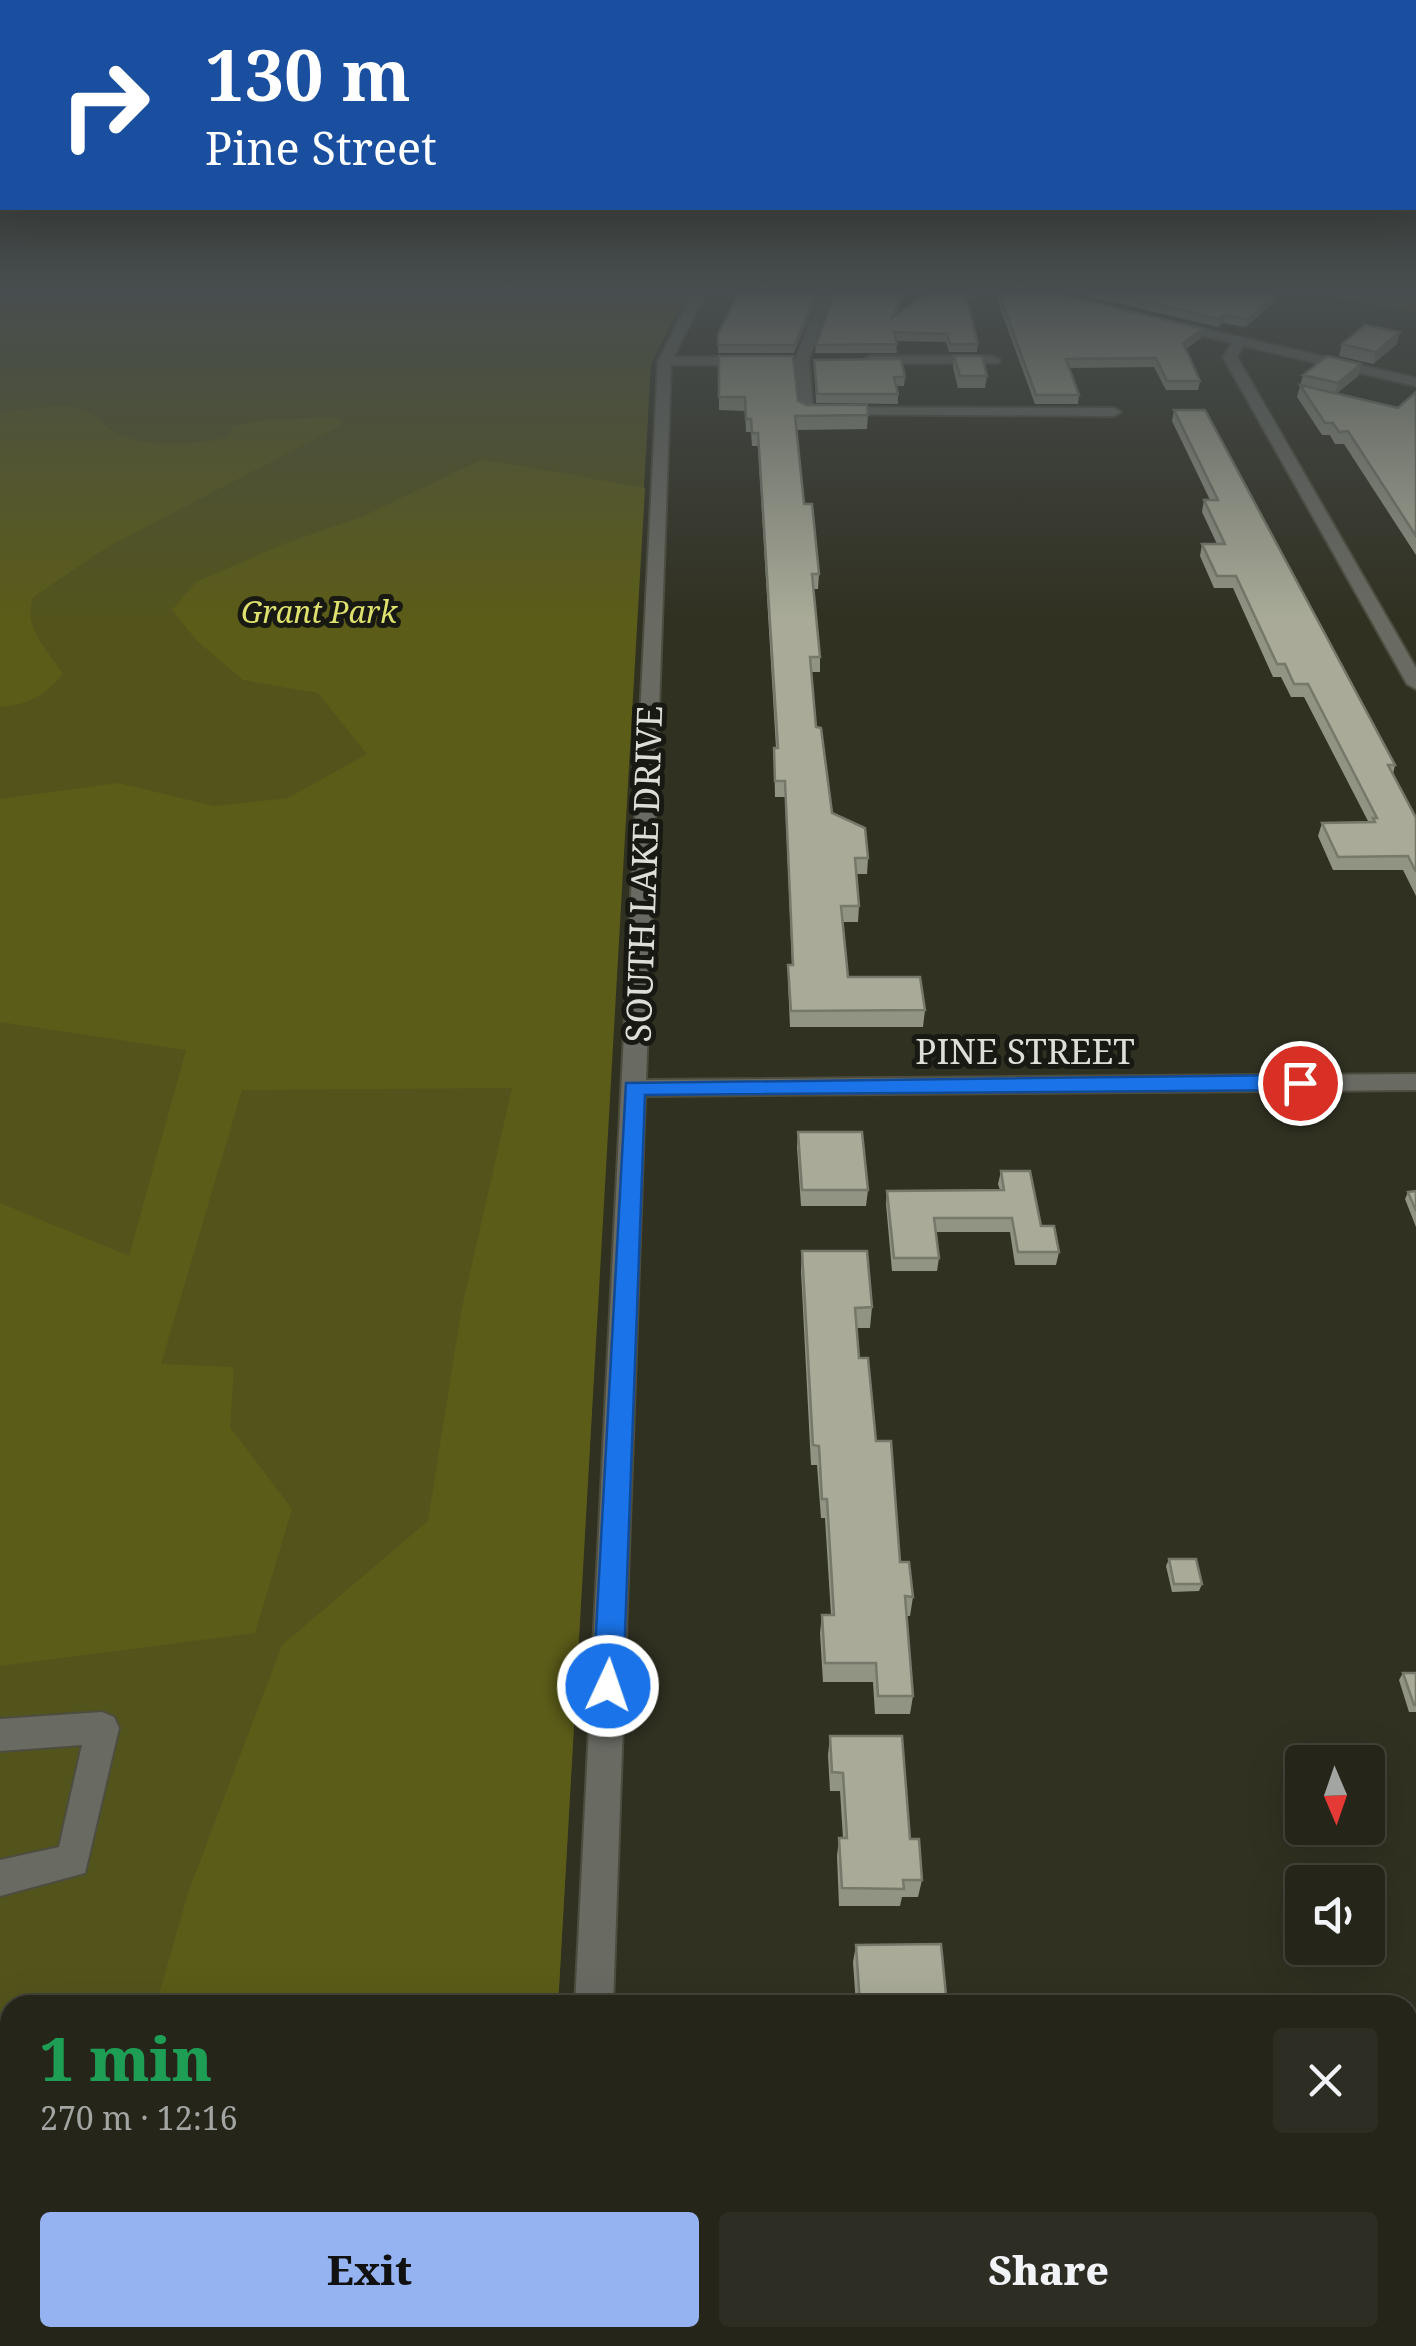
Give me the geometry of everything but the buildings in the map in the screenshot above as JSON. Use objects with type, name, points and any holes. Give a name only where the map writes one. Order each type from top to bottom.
[{"type":"street","name":"SOUTH LAKE DRIVE","points":[[594,1995],[663,400]]},
{"type":"street","points":[[805,400],[806,412],[1114,412]]},
{"type":"street","points":[[1255,400],[1416,684]]},
{"type":"street","name":"PINE STREET","points":[[634,1088],[1416,1082]]},
{"type":"street","points":[[0,1735],[102,1728],[73,1861],[0,1878]]},
{"type":"green space","name":"Grant Park","points":[[0,400],[649,400],[559,1995],[0,1995]]},
{"type":"green space","points":[[63,405],[85,411],[125,437],[163,444],[217,440],[228,437],[233,427],[255,421],[341,419],[340,426],[109,546],[33,597],[33,628],[63,674],[36,698],[0,707],[0,412]]},
{"type":"green space","points":[[483,459],[645,488],[559,1995],[159,1995],[188,1893],[282,1645],[428,1521],[461,1312],[512,1088],[242,1090],[161,1364],[234,1367],[230,1427],[292,1509],[255,1633],[0,1666],[0,1203],[129,1256],[186,1050],[0,1022],[0,799],[118,783],[214,806],[288,798],[367,754],[318,693],[243,680],[197,641],[172,610],[196,582],[286,543],[359,518]]},
{"type":"route","points":[[608,1686],[634,1088],[1300,1083]]}]
